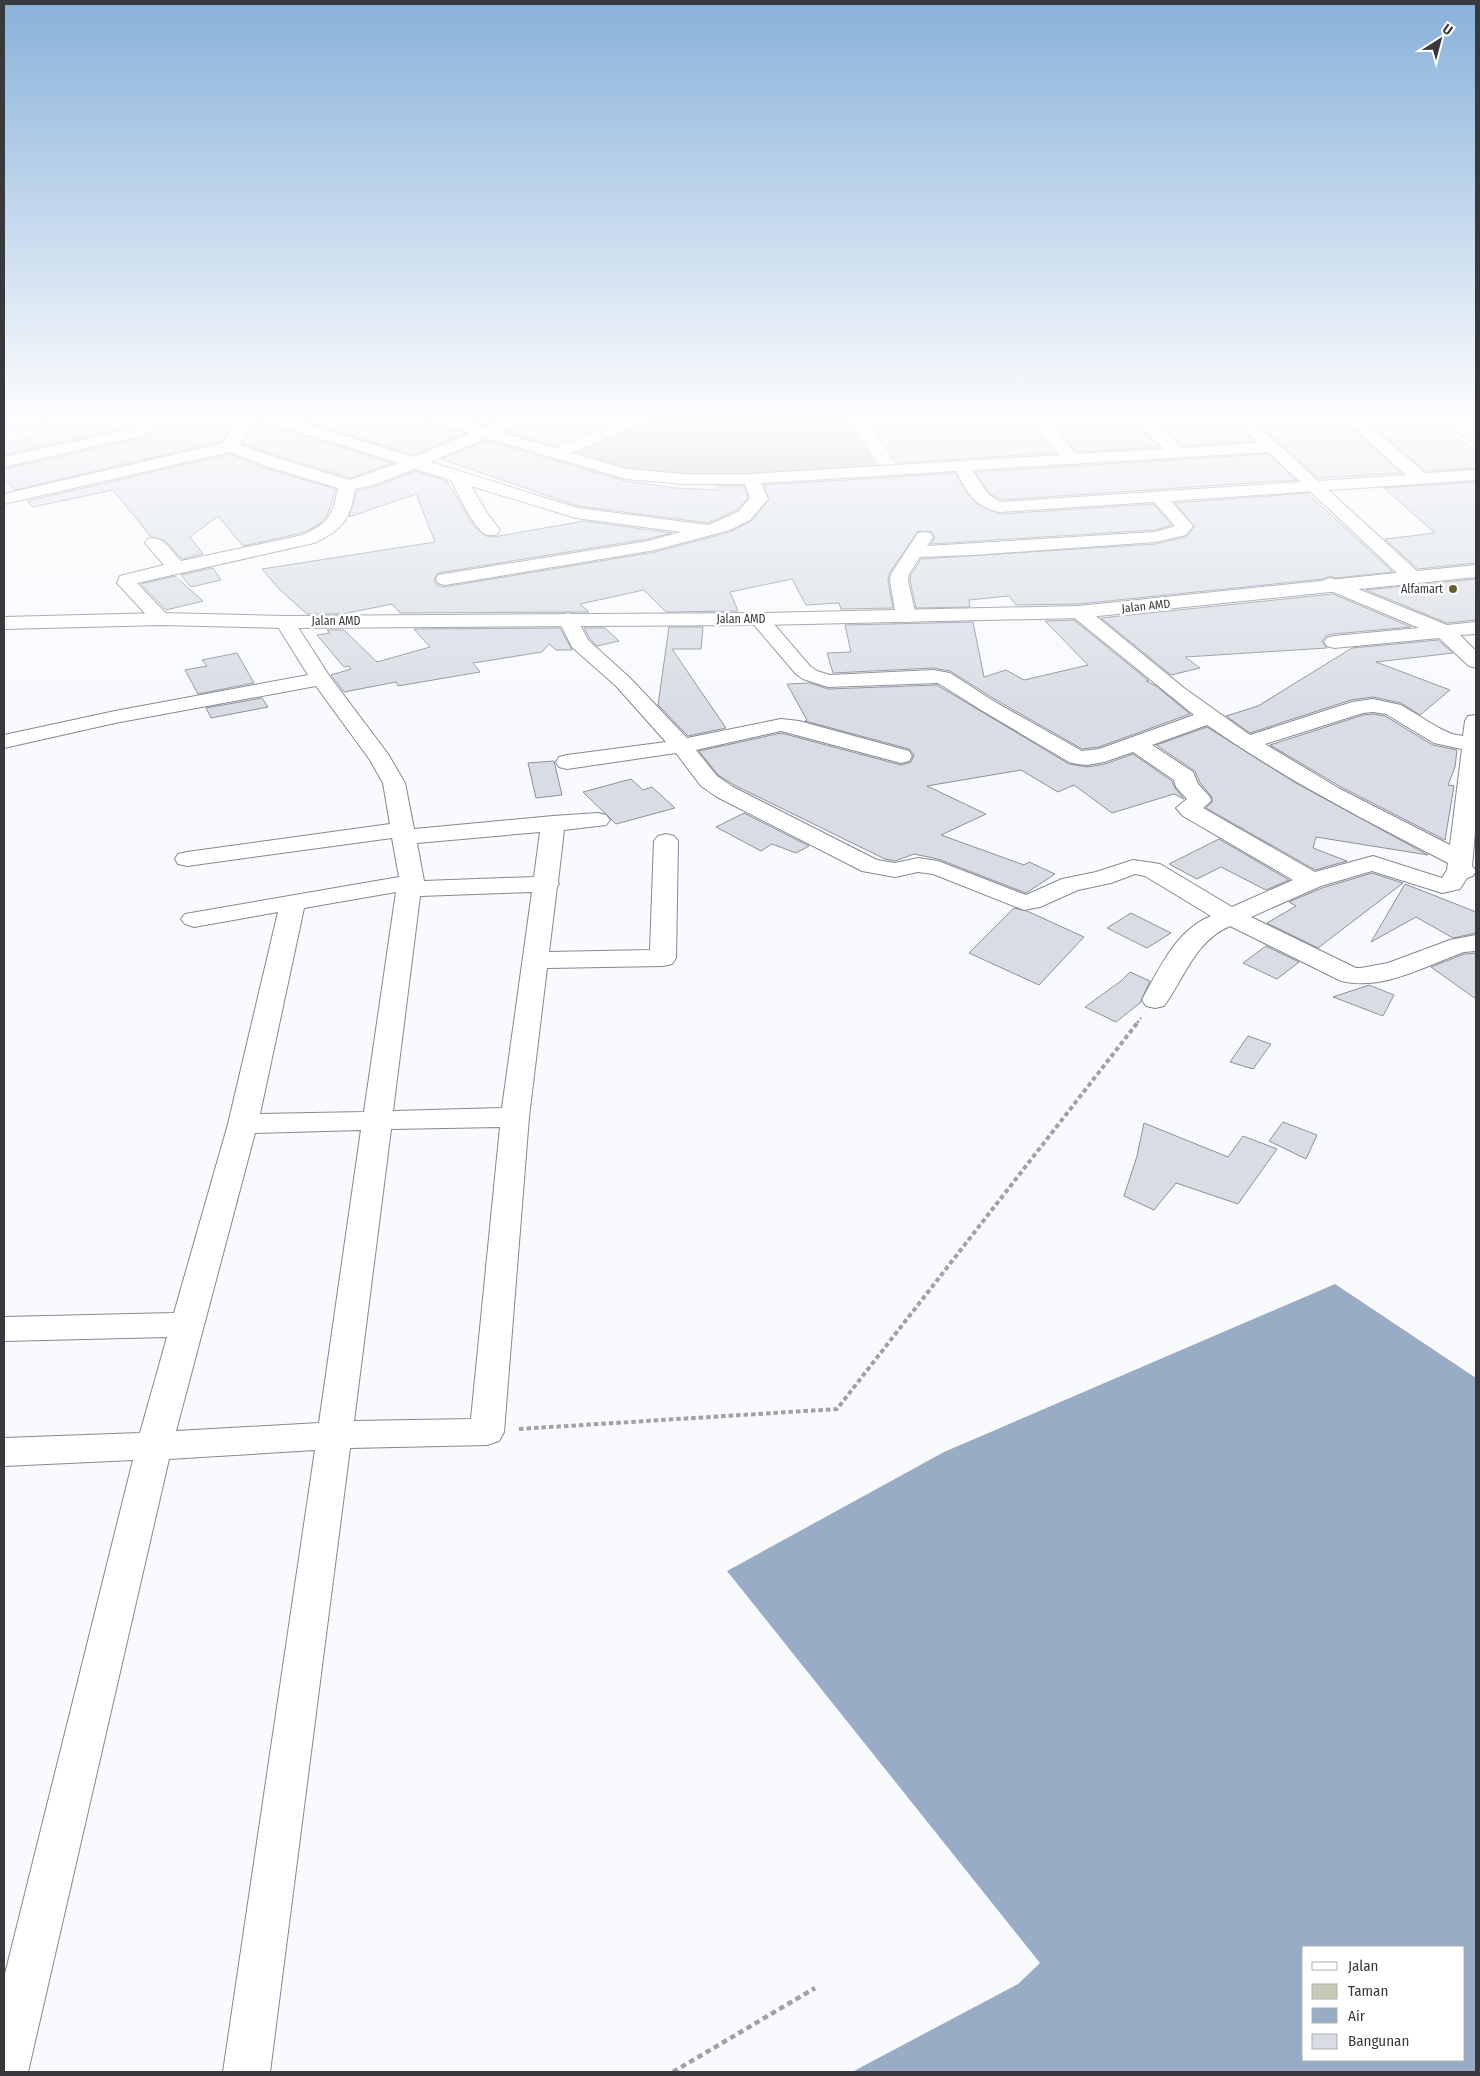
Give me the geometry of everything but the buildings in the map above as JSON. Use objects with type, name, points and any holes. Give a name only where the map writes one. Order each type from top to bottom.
[{"type":"street","points":[[161,619],[126,582],[177,567],[308,539],[319,535],[338,522],[341,512]]},
{"type":"street","points":[[477,512],[491,530]]},
{"type":"street","points":[[573,512],[586,516],[708,530]]},
{"type":"street","points":[[445,580],[621,552],[708,530],[738,520],[747,512]]},
{"type":"street","points":[[916,552],[974,550],[1155,537],[1180,531],[1184,526],[1172,512]]},
{"type":"street","points":[[1343,512],[1412,576]]},
{"type":"street","points":[[906,616],[899,582],[900,574],[925,536]]},
{"type":"street","points":[[154,543],[177,567]]},
{"type":"street","name":"Jalan AMD","points":[[4,623],[161,619],[285,622],[759,619],[1080,612],[1132,608],[1332,584],[1476,571]]},
{"type":"street","points":[[1332,584],[1444,631],[1476,662]]},
{"type":"street","points":[[1080,612],[1209,717],[1247,743],[1465,868]]},
{"type":"street","points":[[759,619],[803,670],[818,678],[828,681],[939,676],[1077,757],[1087,758],[1104,755],[1209,717]]},
{"type":"street","points":[[568,620],[579,643],[624,682],[682,746],[709,781],[871,866],[895,870],[918,865],[938,868],[1024,903],[1031,902],[1071,884],[1102,878],[1138,866],[1151,869],[1231,917],[1350,975],[1358,977],[1378,974],[1460,945],[1476,943]]},
{"type":"street","points":[[247,2072],[376,1122],[410,886],[394,783],[380,759],[320,679],[285,622]]},
{"type":"street","points":[[1334,642],[1476,628]]},
{"type":"street","points":[[4,741],[115,717],[320,679]]},
{"type":"street","points":[[1247,743],[1360,707],[1378,704],[1393,709],[1442,738],[1474,744]]},
{"type":"street","points":[[1155,1000],[1192,940],[1217,922],[1312,881],[1373,863],[1434,884],[1447,886],[1451,884],[1465,868],[1476,721]]},
{"type":"street","points":[[566,762],[682,746],[777,725],[787,725],[901,756]]},
{"type":"street","points":[[1135,743],[1185,777],[1187,787],[1199,797],[1199,801],[1188,808],[1312,881]]},
{"type":"street","points":[[187,859],[402,833],[598,820]]},
{"type":"street","points":[[4,1452],[154,1446],[334,1435],[487,1432],[515,1118],[547,884],[553,823]]},
{"type":"street","points":[[536,960],[663,958],[666,841]]},
{"type":"street","points":[[194,919],[293,902],[410,886],[547,884]]},
{"type":"street","points":[[4,2072],[154,1446],[243,1124],[293,902]]},
{"type":"street","points":[[243,1124],[515,1118]]},
{"type":"street","points":[[4,1329],[188,1325]]},
{"type":"path","points":[[487,1432],[837,1408],[1155,1000]]},
{"type":"path","points":[[673,2072],[815,1988]]},
{"type":"water","points":[[1335,1284],[1476,1378],[1476,2072],[852,2072],[1018,1984],[1040,1963],[727,1571],[944,1452]]},
{"type":"place","name":"Alfamart","points":[[1453,589]]}]
